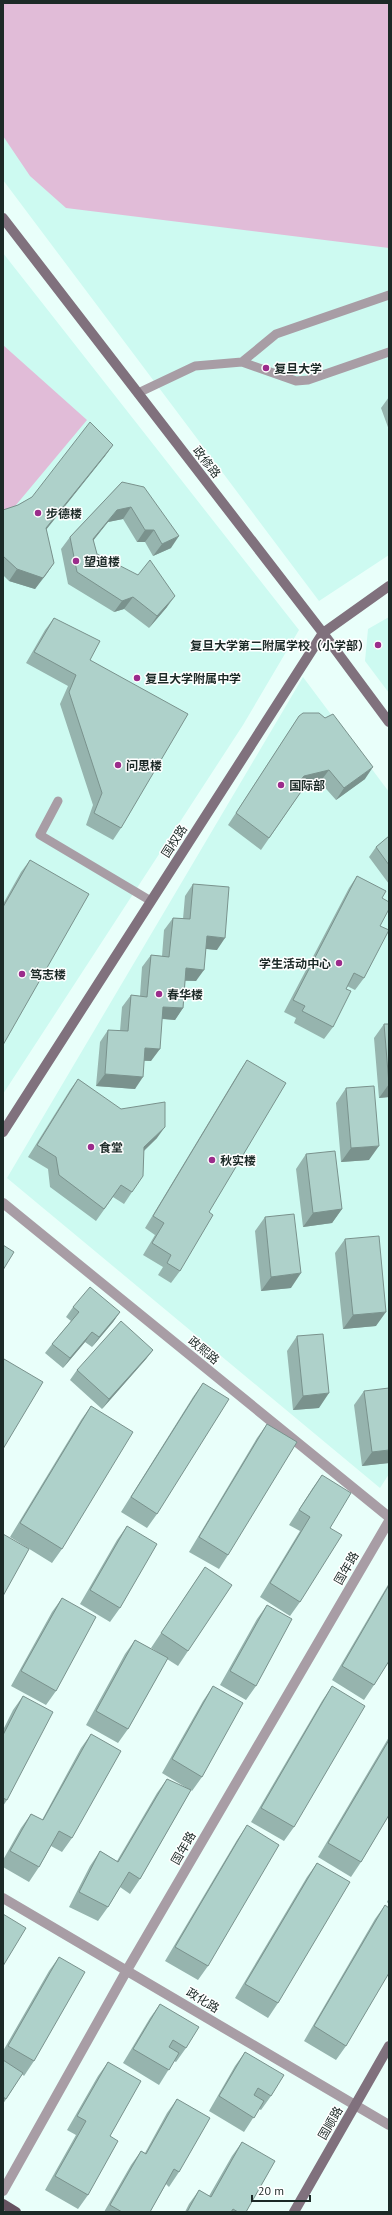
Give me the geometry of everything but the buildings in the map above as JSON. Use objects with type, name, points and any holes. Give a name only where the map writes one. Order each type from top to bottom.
[{"type":"main road","points":[[3,2204],[16,2212]]},
{"type":"street","name":"政修路","points":[[3,218],[323,633],[389,722]]},
{"type":"street","name":"国权路","points":[[3,1132],[323,633],[389,586]]},
{"type":"street","name":"政熙路","points":[[3,1203],[389,1517]]},
{"type":"street","name":"国年路","points":[[3,2191],[127,1970],[389,1521]]},
{"type":"street","name":"政化路","points":[[3,1898],[389,2125]]},
{"type":"street","name":"国顺路","points":[[294,2212],[389,2046]]},
{"type":"lane","points":[[242,362],[276,334],[389,295]]},
{"type":"lane","points":[[138,393],[195,366],[242,362],[296,381],[308,380],[389,352]]},
{"type":"lane","points":[[58,801],[40,835],[151,901]]},
{"type":"shaded area","name":"复旦大学","points":[[3,3],[389,3],[389,555],[319,601],[3,180]]},
{"type":"shaded area","points":[[3,3],[389,3],[389,248],[66,208],[30,176],[3,136]]},
{"type":"shaded area","name":"复旦大学附属中学","points":[[3,253],[299,630],[243,725],[3,1094]]},
{"type":"shaded area","points":[[3,345],[87,420],[11,511],[3,513]]},
{"type":"shaded area","name":"复旦大学第二附属学校（小学部）","points":[[389,617],[389,693],[365,661],[368,629]]},
{"type":"shaded area","points":[[303,677],[389,792],[389,1474],[380,1488],[7,1178]]},
{"type":"place","name":"复旦大学","points":[[266,368]]},
{"type":"place","name":"步德楼","points":[[38,513]]},
{"type":"place","name":"望道楼","points":[[76,561]]},
{"type":"place","name":"复旦大学第二附属学校（小学部）","points":[[378,645]]},
{"type":"place","name":"复旦大学附属中学","points":[[137,678]]},
{"type":"place","name":"问思楼","points":[[118,765]]},
{"type":"place","name":"国际部","points":[[281,785]]},
{"type":"place","name":"学生活动中心","points":[[339,963]]},
{"type":"place","name":"笃志楼","points":[[22,974]]},
{"type":"place","name":"春华楼","points":[[159,994]]},
{"type":"place","name":"食堂","points":[[91,1147]]},
{"type":"place","name":"秋实楼","points":[[212,1160]]}]
